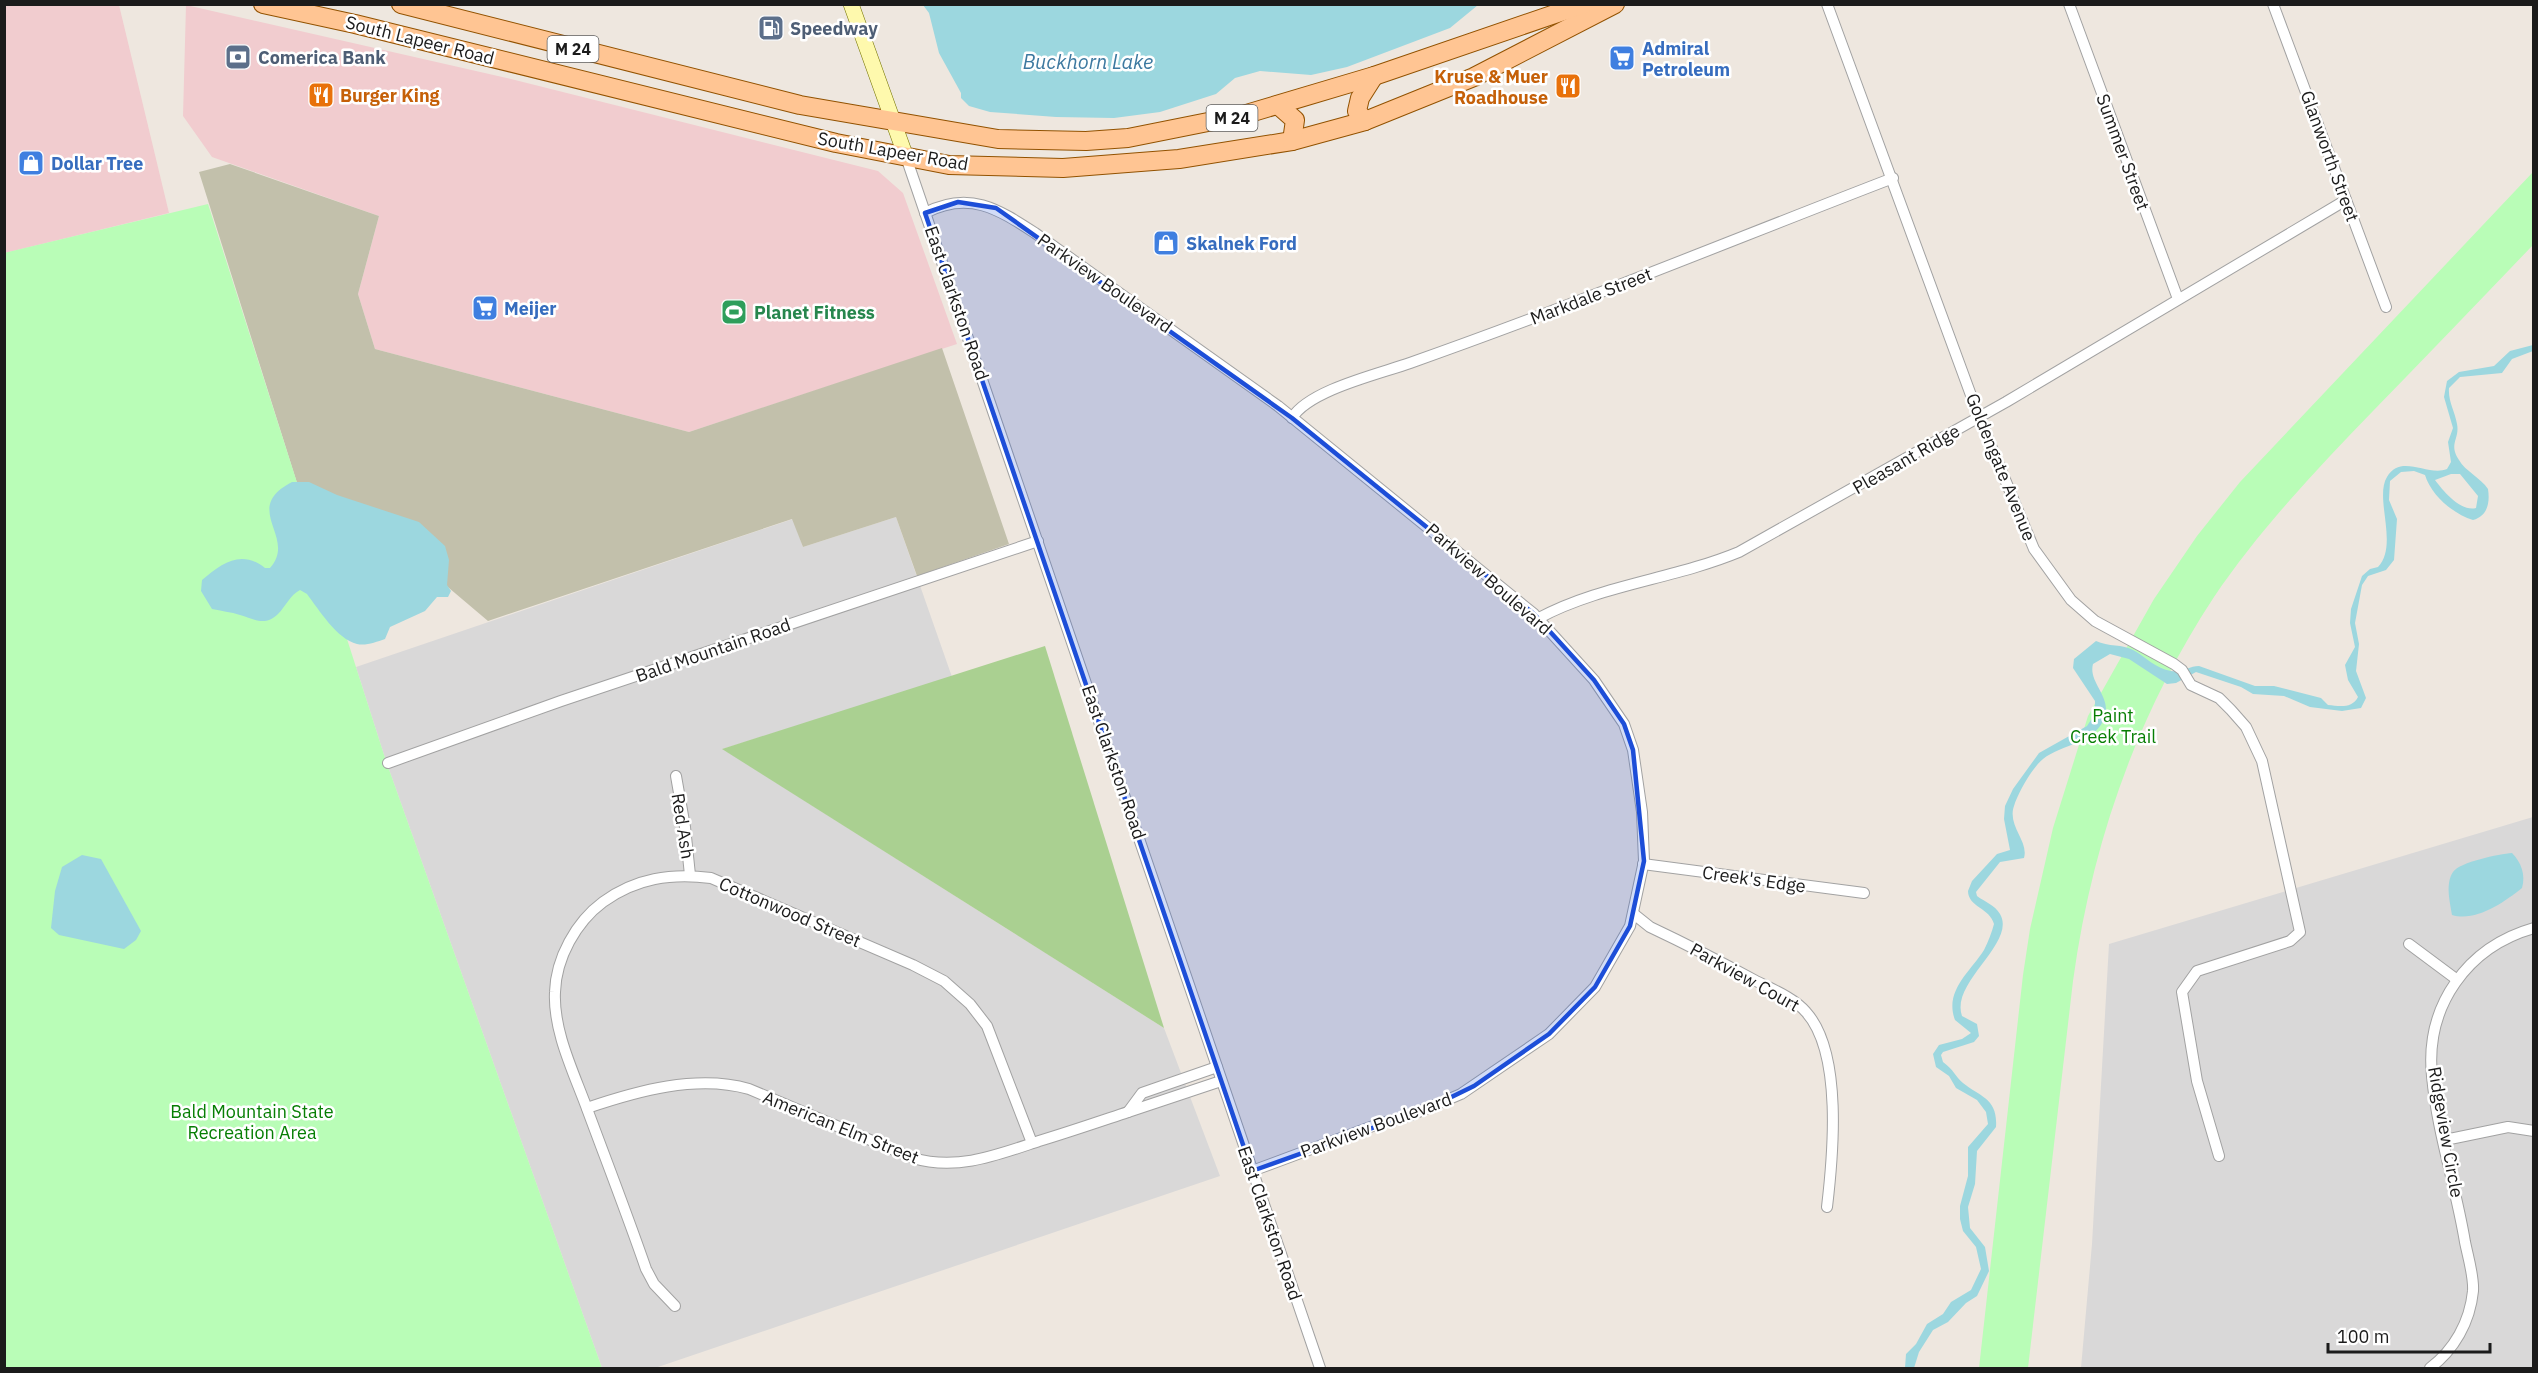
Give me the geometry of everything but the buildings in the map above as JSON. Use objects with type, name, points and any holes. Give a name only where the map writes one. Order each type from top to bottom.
[{"type":"main road","name":"South Lapeer Road","points":[[263,4],[586,81],[743,122],[906,157],[949,165],[1079,168],[1179,159],[1292,141],[1365,121],[1474,78],[1615,4]]},
{"type":"main road","name":"South Lapeer Road","points":[[401,4],[745,92],[893,123],[998,139],[1086,141],[1128,138],[1243,116],[1374,76],[1584,4]]},
{"type":"main road","points":[[851,4],[906,157]]},
{"type":"main road","points":[[491,58],[503,31]]},
{"type":"main road","points":[[586,81],[590,72],[605,67],[723,95],[745,92]]},
{"type":"main road","points":[[1365,121],[1357,111],[1360,98],[1374,76]]},
{"type":"main road","points":[[1278,105],[1295,120],[1292,141]]},
{"type":"street","name":"Goldengate Avenue","points":[[1827,4],[1893,178],[1979,417],[2034,549],[2071,600],[2095,621],[2174,664],[2182,670],[2191,685],[2219,698],[2246,727],[2262,761],[2300,932],[2290,941],[2197,970],[2182,992],[2197,1081],[2219,1156]]},
{"type":"street","name":"Summer Street","points":[[2069,4],[2178,299]]},
{"type":"street","name":"Glanworth Street","points":[[2273,4],[2386,307]]},
{"type":"street","name":"East Clarkston Road","points":[[906,157],[1320,1368]]},
{"type":"street","name":"Markdale Street","points":[[1292,418],[1297,410],[1311,400],[1511,327],[1893,178]]},
{"type":"street","name":"Pleasant Ridge","points":[[1539,618],[1569,603],[1712,563],[1738,552],[1979,417],[2346,200]]},
{"type":"street","name":"Parkview Boulevard","points":[[925,213],[942,204],[958,202],[996,208],[1035,233],[1292,418],[1438,533],[1539,618],[1594,680],[1624,724],[1633,750],[1638,779],[1643,864],[1635,915],[1595,987],[1550,1034],[1474,1086],[1409,1116],[1252,1171]]},
{"type":"street","name":"Bald Mountain Road","points":[[388,763],[561,701],[1038,541]]},
{"type":"street","name":"Red Ash","points":[[676,776],[687,835],[690,876]]},
{"type":"street","name":"Creek's Edge","points":[[1643,864],[1864,894]]},
{"type":"street","name":"Cottonwood Street","points":[[675,1306],[654,1284],[646,1269],[564,1046],[555,992],[573,934],[593,909],[621,889],[646,880],[690,876],[711,878],[944,981],[970,1004],[987,1026],[1032,1143]]},
{"type":"street","name":"Parkview Court","points":[[1635,915],[1650,927],[1782,994],[1806,1011],[1820,1036],[1832,1101],[1833,1140],[1827,1207]]},
{"type":"street","name":"Ridgeview Circle","points":[[2434,1367],[2454,1346],[2464,1325],[2473,1290],[2432,1075],[2433,1038],[2444,1003],[2456,979],[2468,965],[2493,945],[2515,933],[2534,928]]},
{"type":"street","points":[[2409,944],[2456,979]]},
{"type":"street","points":[[1128,1113],[1143,1093],[1217,1067]]},
{"type":"street","name":"American Elm Street","points":[[586,1108],[624,1095],[681,1085],[726,1082],[749,1089],[928,1162],[952,1164],[993,1157],[1221,1081]]},
{"type":"street","points":[[2445,1140],[2508,1127],[2534,1131]]},
{"type":"highlighted area","points":[[958,202],[996,208],[1292,418],[1534,614],[1594,680],[1624,724],[1633,750],[1644,861],[1630,926],[1595,987],[1549,1034],[1474,1086],[1431,1107],[1252,1171],[925,213]]},
{"type":"shaded area","points":[[4,5],[119,5],[169,213],[5,253]]},
{"type":"shaded area","points":[[186,5],[511,79],[878,171],[903,193],[957,344],[689,432],[375,349],[358,294],[379,216],[212,157],[183,116]]},
{"type":"shaded area","points":[[230,164],[379,216],[358,294],[375,349],[689,432],[942,348],[1009,544],[917,576],[896,517],[803,547],[792,519],[488,621],[410,555],[321,559],[199,172]]},
{"type":"shaded area","points":[[896,517],[952,677],[723,749],[1164,1028],[1220,1176],[655,1368],[602,1368],[386,761],[356,667],[793,519],[803,547]]},
{"type":"shaded area","points":[[2533,817],[2533,1368],[2081,1368],[2092,1244],[2109,944]]},
{"type":"green space","name":"Paint Creek Trail","points":[[2533,172],[2533,245],[2289,501],[2214,597],[2162,687],[2122,781],[2092,879],[2081,930],[2073,981],[2028,1368],[1979,1368],[2030,929],[2053,828],[2088,716],[2154,599],[2197,536],[2240,482]]},
{"type":"green space","name":"Bald Mountain State Recreation Area","points":[[208,204],[386,761],[602,1368],[5,1368],[4,253]]},
{"type":"green space","points":[[1045,646],[1164,1028],[722,749]]},
{"type":"water","name":"Buckhorn Lake","points":[[923,5],[1478,5],[1450,28],[1347,67],[1311,75],[1260,71],[1235,78],[1216,94],[1160,112],[1114,118],[1056,117],[990,112],[969,106],[961,98],[961,93],[939,53],[929,13]]},
{"type":"water","points":[[2533,345],[2533,351],[2512,359],[2502,373],[2460,377],[2449,388],[2457,424],[2454,450],[2465,468],[2488,489],[2489,499],[2485,512],[2473,520],[2458,513],[2432,490],[2425,475],[2414,471],[2401,472],[2390,481],[2389,500],[2397,519],[2394,560],[2386,570],[2368,576],[2362,585],[2355,623],[2359,644],[2356,671],[2366,698],[2361,708],[2342,711],[2310,707],[2284,696],[2253,694],[2241,687],[2196,672],[2176,683],[2167,684],[2129,659],[2110,654],[2093,664],[2092,671],[2105,702],[2105,716],[2101,725],[2087,738],[2043,759],[2030,774],[2019,794],[2014,806],[2013,820],[2024,846],[2024,858],[2000,862],[1976,892],[1977,896],[1998,911],[2003,925],[2000,937],[1973,976],[1961,1003],[1962,1016],[1977,1024],[1979,1036],[1974,1042],[1943,1052],[1941,1055],[1943,1062],[1960,1080],[1987,1099],[1996,1117],[1996,1127],[1977,1151],[1975,1184],[1968,1207],[1970,1228],[1985,1247],[1989,1271],[1977,1296],[1966,1303],[1948,1322],[1933,1330],[1919,1352],[1914,1368],[1905,1368],[1906,1354],[1916,1344],[1927,1324],[1943,1314],[1951,1302],[1971,1290],[1981,1269],[1976,1247],[1963,1231],[1960,1206],[1968,1176],[1968,1147],[1988,1124],[1986,1112],[1977,1100],[1956,1088],[1949,1076],[1936,1067],[1933,1054],[1939,1045],[1962,1039],[1971,1033],[1955,1020],[1953,1000],[1960,982],[1984,950],[1994,924],[1988,914],[1972,901],[1968,891],[1972,881],[1997,854],[2010,850],[2004,819],[2005,806],[2013,789],[2039,753],[2087,726],[2095,714],[2095,701],[2073,668],[2074,659],[2096,641],[2129,648],[2166,670],[2179,671],[2199,666],[2255,686],[2274,686],[2321,698],[2328,705],[2345,706],[2355,701],[2358,697],[2348,680],[2345,665],[2355,647],[2350,623],[2351,609],[2362,576],[2370,569],[2378,567],[2384,558],[2387,534],[2383,497],[2387,477],[2393,470],[2407,466],[2440,471],[2447,469],[2451,462],[2448,442],[2453,428],[2444,397],[2447,381],[2459,372],[2494,366],[2510,351]],"holes":[[[2451,474],[2460,474],[2478,496],[2476,508],[2459,504],[2435,480]]]},
{"type":"water","points":[[292,482],[309,482],[337,495],[419,522],[445,546],[449,560],[447,585],[451,591],[448,597],[437,597],[425,611],[390,627],[385,639],[364,644],[357,644],[342,636],[307,594],[300,590],[278,614],[269,620],[259,621],[212,609],[201,591],[202,580],[217,568],[232,560],[248,559],[265,568],[270,568],[277,557],[278,545],[270,513],[271,502],[277,492]]},
{"type":"water","points":[[2512,853],[2522,869],[2522,888],[2489,910],[2470,916],[2452,915],[2449,887],[2453,872],[2471,862]]},
{"type":"water","points":[[82,855],[101,859],[141,931],[136,940],[124,949],[59,935],[51,928],[55,891],[62,867]]},
{"type":"place","name":"Speedway","points":[[771,28]]},
{"type":"place","name":"Comerica Bank","points":[[238,57]]},
{"type":"place","name":"Admiral Petroleum","points":[[1622,58]]},
{"type":"place","name":"Kruse & Muer Roadhouse","points":[[1568,86]]},
{"type":"place","name":"Burger King","points":[[321,95]]},
{"type":"place","name":"Dollar Tree","points":[[31,163]]},
{"type":"place","name":"Skalnek Ford","points":[[1166,243]]},
{"type":"place","name":"Meijer","points":[[485,308]]},
{"type":"place","name":"Planet Fitness","points":[[734,312]]}]
